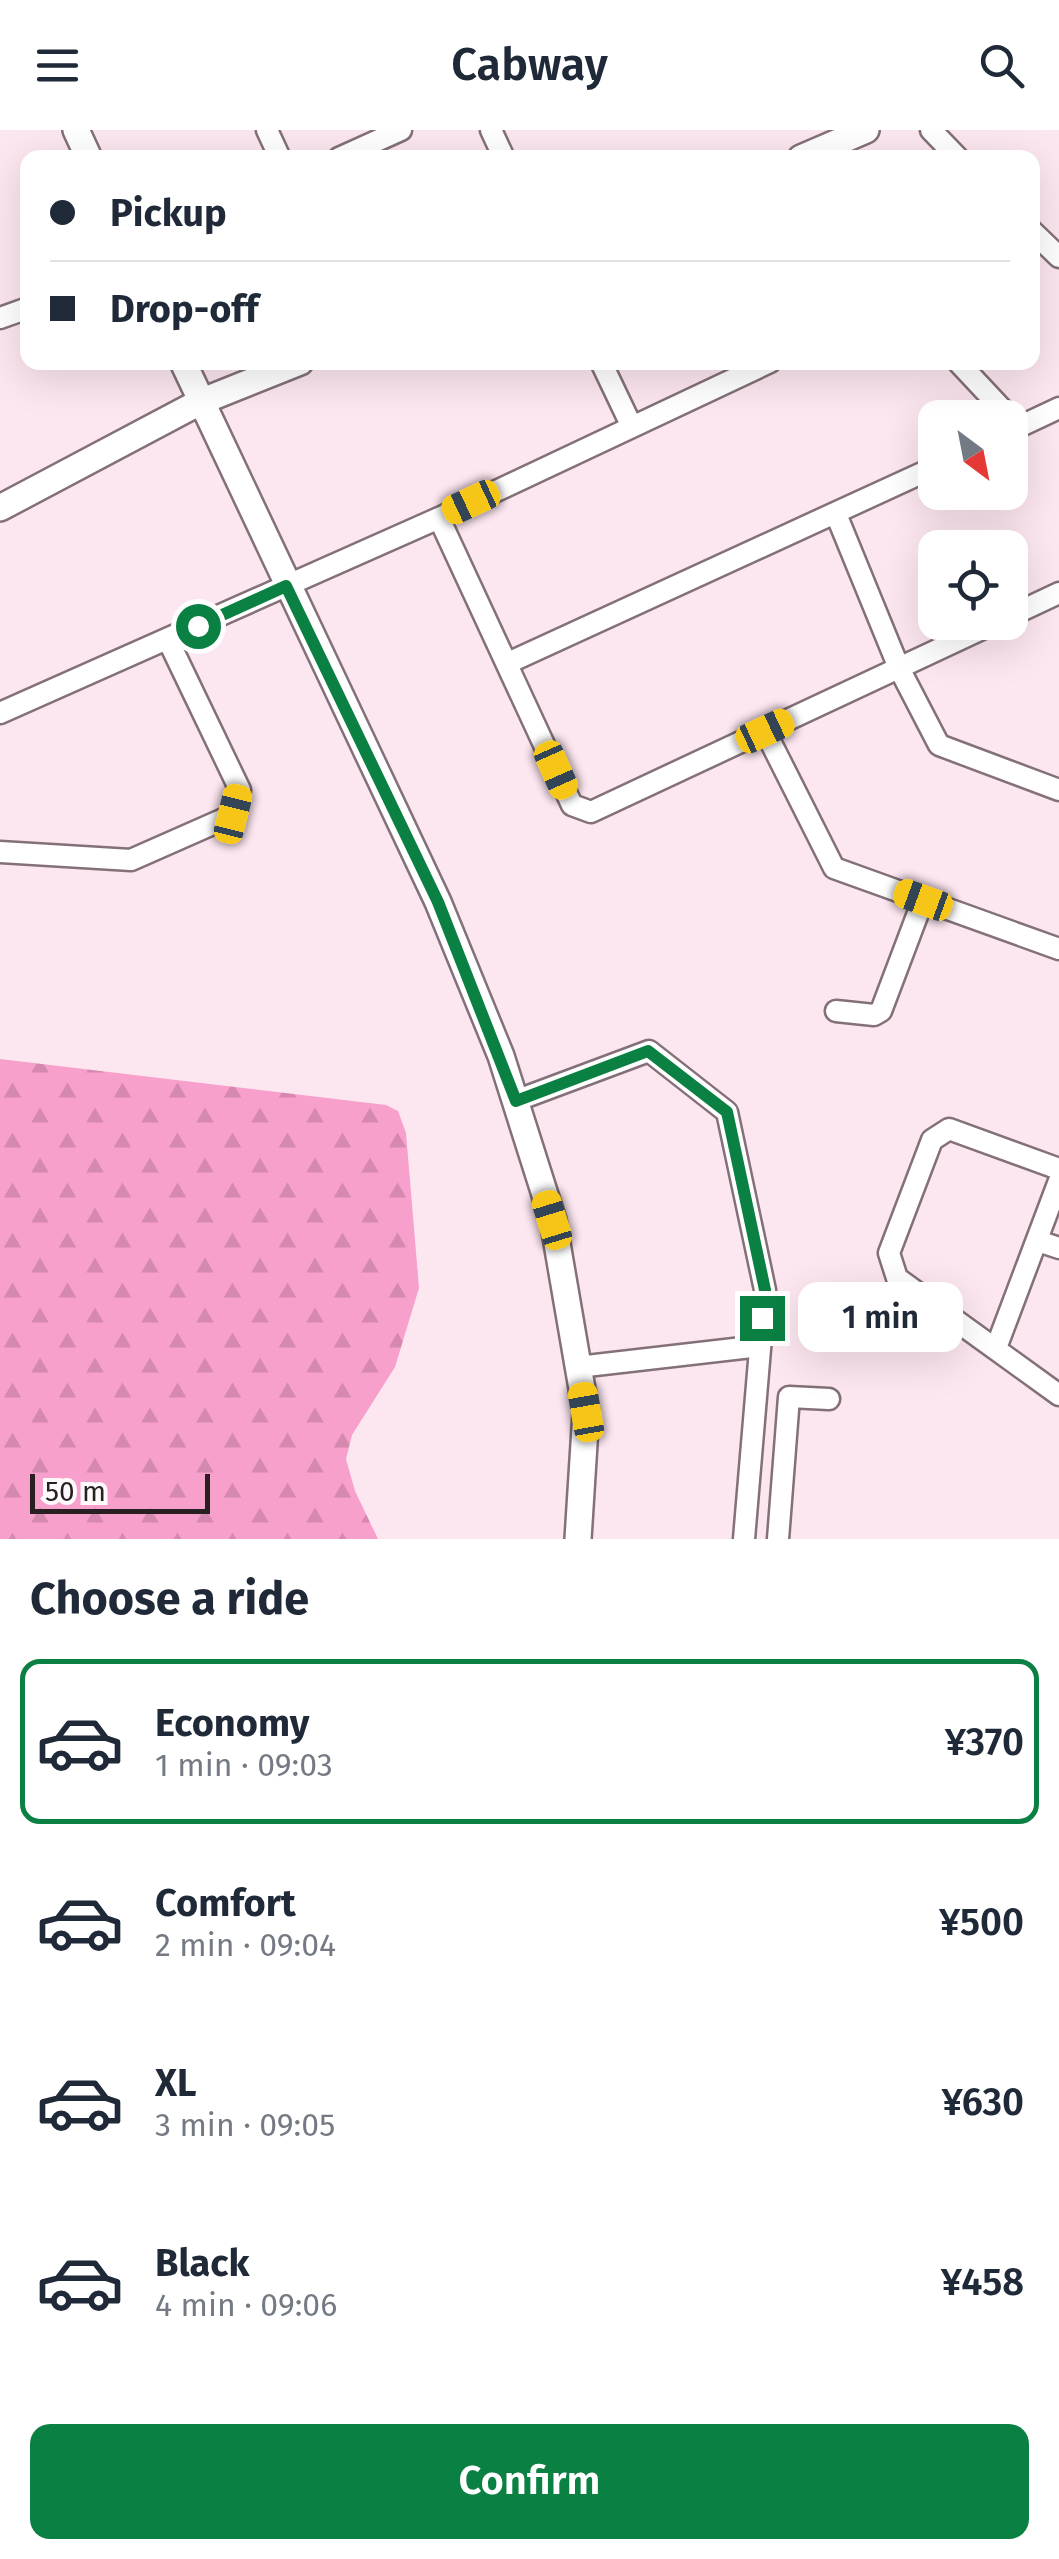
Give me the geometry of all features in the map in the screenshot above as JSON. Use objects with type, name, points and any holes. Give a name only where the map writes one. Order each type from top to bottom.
[{"type":"street","points":[[357,150],[401,130]]},
{"type":"street","points":[[820,150],[866,130]]},
{"type":"street","points":[[930,130],[950,150]]},
{"type":"street","points":[[1040,239],[1059,257]]},
{"type":"street","points":[[186,370],[438,902],[516,1101],[552,1220],[586,1412],[578,1539]]},
{"type":"street","points":[[0,508],[200,402],[280,370]]},
{"type":"street","points":[[606,370],[632,427]]},
{"type":"street","points":[[0,713],[439,518],[753,370]]},
{"type":"street","points":[[965,370],[990,400]]},
{"type":"street","points":[[1028,422],[1059,408]]},
{"type":"street","points":[[508,663],[918,474]]},
{"type":"street","points":[[836,514],[899,668],[939,745],[1059,790]]},
{"type":"street","points":[[439,518],[572,805],[590,812],[959,640]]},
{"type":"street","points":[[1028,608],[1059,593]]},
{"type":"street","points":[[0,852],[131,860],[233,814],[240,790],[168,640]]},
{"type":"street","points":[[765,731],[834,868],[1059,949]]},
{"type":"street","points":[[836,1010],[874,1015],[881,1011],[923,900]]},
{"type":"street","points":[[516,1101],[648,1051],[727,1112],[765,1290],[744,1539]]},
{"type":"street","points":[[1059,1169],[949,1128],[932,1140],[889,1253],[897,1278],[1059,1395]]},
{"type":"street","points":[[996,1348],[1049,1245],[1059,1181]]},
{"type":"street","points":[[578,1366],[760,1346]]},
{"type":"street","points":[[778,1539],[789,1397],[829,1400]]},
{"type":"green space","points":[[0,1059],[386,1105],[398,1111],[406,1133],[419,1288],[395,1367],[352,1435],[346,1459],[355,1491],[378,1539],[0,1539]]},
{"type":"route","points":[[198,626],[286,586],[438,902],[502,1056],[516,1101],[648,1051],[727,1112],[765,1290],[762,1318]]}]
